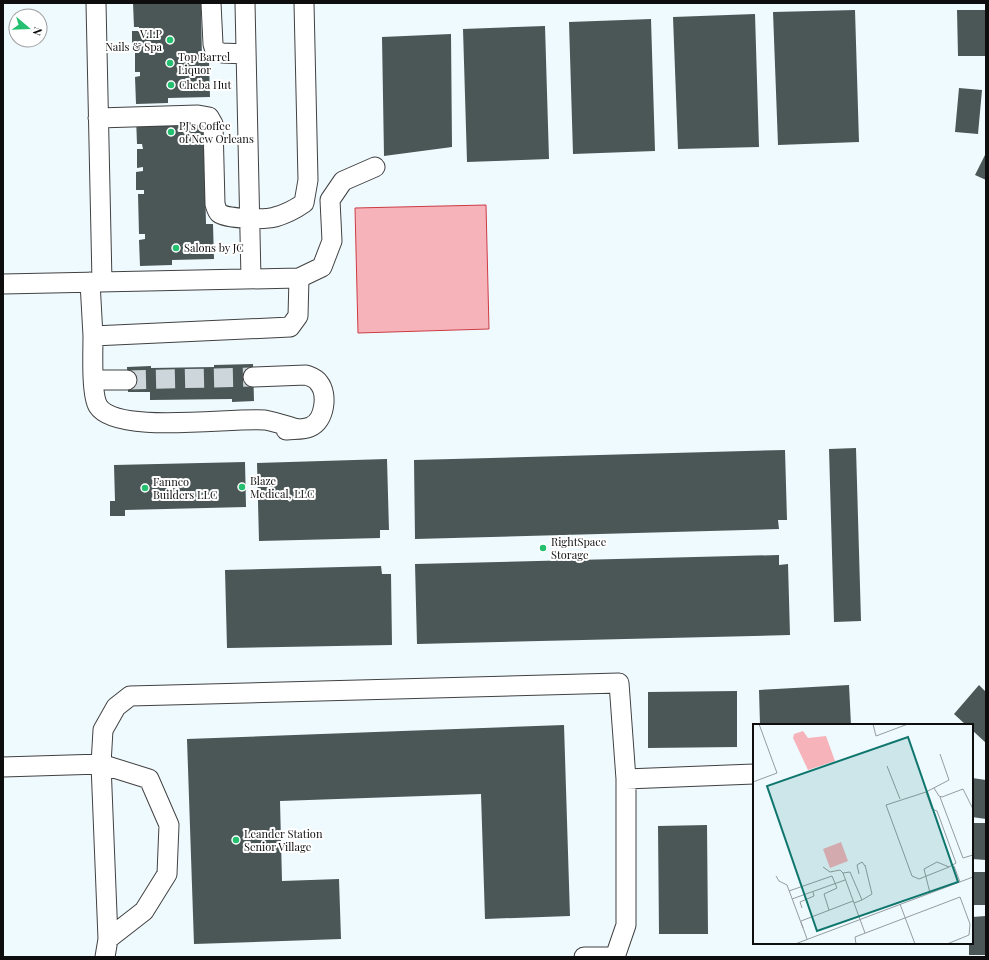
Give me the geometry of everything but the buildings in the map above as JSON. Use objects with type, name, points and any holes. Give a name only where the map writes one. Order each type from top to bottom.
[{"type":"lane","points":[[96,3],[98,118],[96,282],[93,336],[94,394],[98,406],[105,414],[116,418],[149,423],[265,420],[298,429],[311,427],[320,419],[324,403],[322,388],[319,382],[313,377],[253,377]]},
{"type":"lane","points":[[211,3],[212,44],[215,51],[222,53],[246,54]]},
{"type":"lane","points":[[245,3],[250,279]]},
{"type":"lane","points":[[98,118],[198,114],[209,117],[213,124],[215,204],[219,212],[225,216],[250,218],[274,218],[290,213],[304,203],[308,180],[304,3]]},
{"type":"lane","points":[[3,284],[299,278],[322,267],[332,241],[330,200],[343,181],[375,167]]},
{"type":"lane","points":[[93,336],[290,327],[298,316],[299,278]]},
{"type":"lane","points":[[94,380],[127,380]]},
{"type":"lane","points":[[107,948],[101,764],[103,730],[116,707],[130,696],[619,682],[626,779],[626,925],[615,957],[584,957]]},
{"type":"lane","points":[[3,767],[101,764],[149,779],[169,826],[167,874],[144,911],[107,948]]},
{"type":"lane","points":[[626,779],[753,774]]},
{"type":"shaded area","points":[[486,205],[489,329],[358,333],[355,208]]},
{"type":"tunnel","points":[[127,380],[253,377]]},
{"type":"place","name":"V.I.P Nails & Spa","points":[[170,40]]},
{"type":"place","name":"Top Barrel Liquor","points":[[170,63]]},
{"type":"place","name":"Cheba Hut","points":[[171,85]]},
{"type":"place","name":"PJ's Coffee of New Orleans","points":[[171,132]]},
{"type":"place","name":"Salons by JC","points":[[176,248]]},
{"type":"place","name":"Blaze Medical, LLC","points":[[242,487]]},
{"type":"place","name":"Fannco Builders LLC","points":[[145,488]]},
{"type":"place","name":"RightSpace Storage","points":[[543,548]]},
{"type":"place","name":"Leander Station Senior Village","points":[[236,840]]}]
